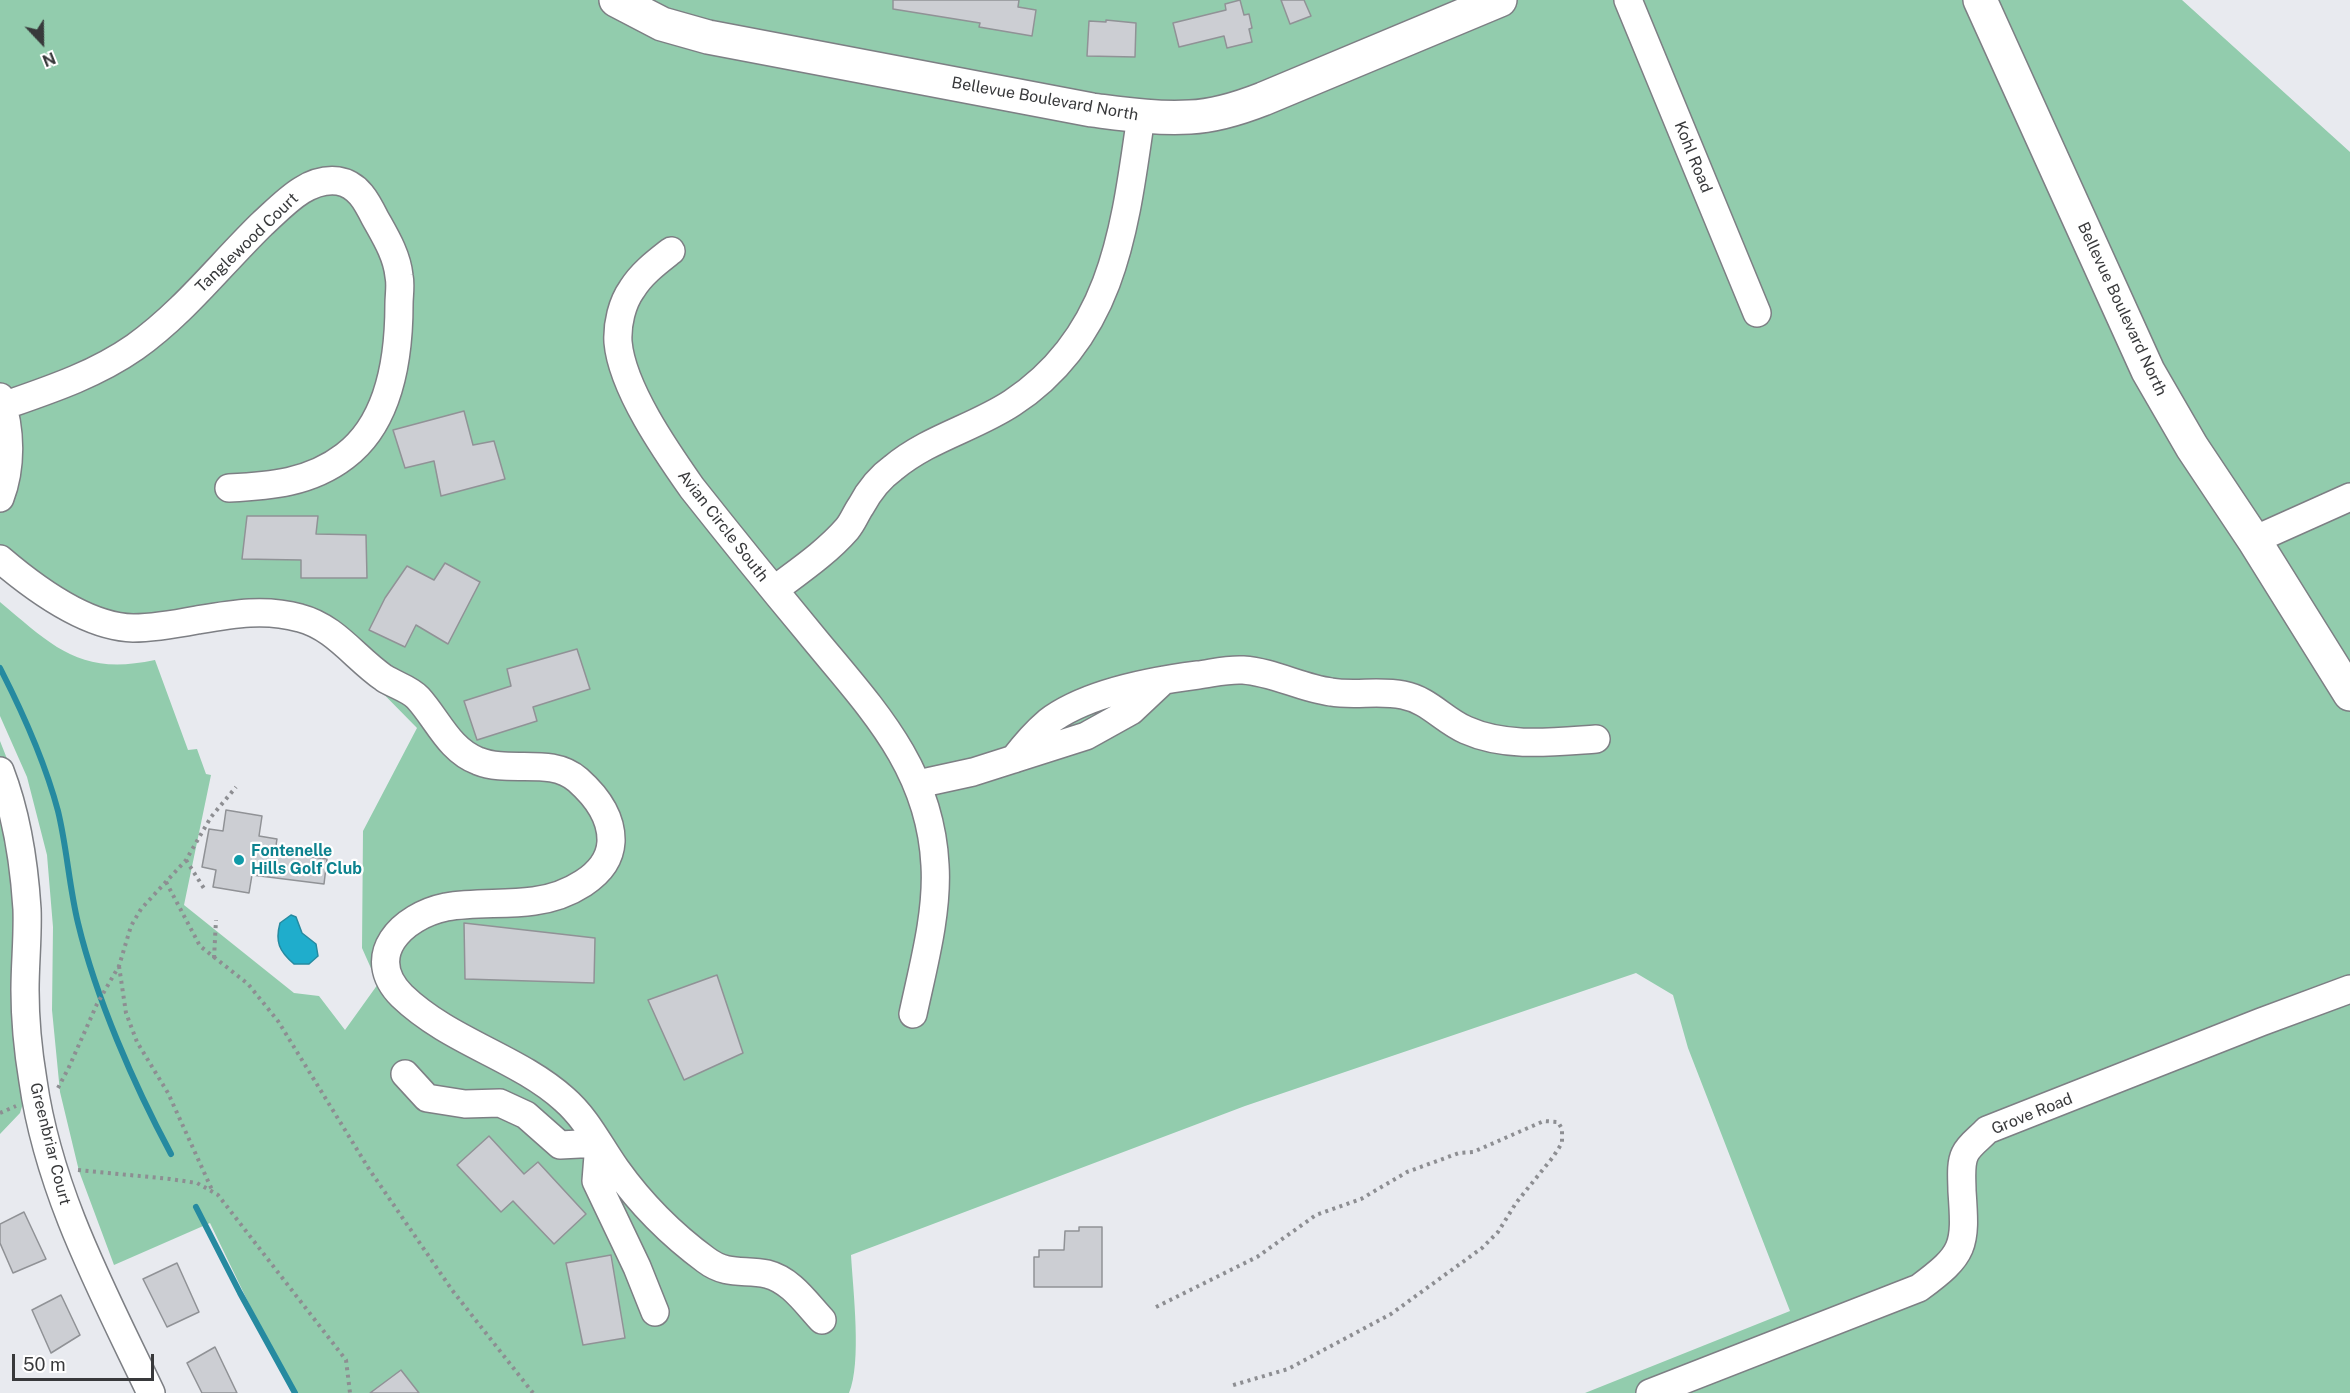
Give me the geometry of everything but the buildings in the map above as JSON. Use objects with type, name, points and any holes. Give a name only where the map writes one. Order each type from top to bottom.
[{"type":"main road","name":"Bellevue Boulevard North","points":[[616,0],[662,24],[708,37],[1090,109],[1141,116],[1191,117],[1230,111],[1263,99],[1500,0]]},
{"type":"main road","name":"Bellevue Boulevard North","points":[[1980,0],[2148,371],[2192,447],[2346,678]]},
{"type":"street","name":"Kohl Road","points":[[1628,0],[1757,313]]},
{"type":"street","points":[[774,590],[831,546],[849,527],[873,487],[891,469],[916,450],[1011,404],[1046,378],[1071,351],[1088,324],[1106,284],[1119,246],[1128,207],[1141,116]]},
{"type":"street","name":"Tanglewood Court","points":[[2,401],[66,385],[135,347],[173,316],[236,249],[284,203],[304,189],[322,181],[340,181],[358,190],[368,203],[393,252],[399,276],[399,325],[395,368],[380,408],[366,435],[345,456],[322,470],[295,482],[265,487],[229,488]]},
{"type":"street","name":"Avian Circle South","points":[[671,250],[646,271],[625,303],[619,321],[618,341],[622,362],[640,403],[670,457],[692,488],[878,718],[907,761],[918,784],[932,836],[935,893],[913,1014]]},
{"type":"street","points":[[0,498],[8,464],[7,426],[2,401]]},
{"type":"street","points":[[2254,540],[2350,497]]},
{"type":"street","points":[[0,559],[51,598],[108,624],[130,628],[151,627],[241,612],[269,612],[301,618],[324,628],[387,680],[416,694],[458,750],[476,761],[501,767],[542,766],[561,770],[573,776],[594,796],[607,819],[611,839],[609,856],[598,872],[581,884],[540,901],[471,904],[427,913],[406,926],[392,940],[384,956],[385,970],[393,987],[411,1004],[463,1040],[551,1087],[579,1113],[640,1201],[692,1250],[713,1266],[734,1272],[770,1275],[788,1283],[822,1320]]},
{"type":"street","points":[[918,784],[973,772],[1014,759],[1040,729],[1066,712],[1135,686],[1244,670],[1310,689],[1333,693],[1379,692],[1404,695],[1427,703],[1465,730],[1488,737],[1532,743],[1596,739]]},
{"type":"street","name":"Greenbriar Court","points":[[0,771],[17,827],[24,867],[27,911],[26,1028],[36,1100],[53,1167],[78,1240],[151,1393]]},
{"type":"street","name":"Grove Road","points":[[1650,1393],[1919,1288],[1943,1270],[1959,1251],[1965,1228],[1962,1176],[1965,1153],[1988,1130],[2260,1022],[2350,989]]},
{"type":"street","points":[[405,1074],[427,1098],[465,1104],[500,1103],[526,1115],[560,1145],[600,1143]]},
{"type":"street","points":[[600,1143],[596,1181],[633,1257],[655,1312]]},
{"type":"path","points":[[36,1100],[49,1095],[62,1082],[97,1004],[119,966],[131,926],[141,909],[186,860],[211,817],[236,787]]},
{"type":"path","points":[[186,860],[205,890]]},
{"type":"path","points":[[166,882],[194,937],[214,959],[248,984],[278,1022],[337,1120],[452,1290],[533,1393]]},
{"type":"path","points":[[214,959],[216,920]]},
{"type":"path","points":[[119,966],[126,1013],[137,1042],[168,1093],[214,1193],[346,1360],[350,1393]]},
{"type":"path","points":[[1156,1307],[1257,1257],[1316,1215],[1361,1199],[1407,1172],[1459,1153],[1473,1152],[1544,1121],[1558,1122],[1562,1129],[1562,1143],[1516,1203],[1498,1232],[1482,1248],[1391,1314],[1288,1369],[1230,1386]]},
{"type":"path","points":[[53,1167],[197,1183],[214,1193]]},
{"type":"green space","points":[[0,0],[2182,0],[2350,152],[2350,1393],[1585,1393],[1790,1311],[1688,1048],[1673,995],[1636,973],[1245,1106],[851,1255],[856,1345],[853,1380],[849,1393],[292,1393],[210,1223],[114,1265],[79,1171],[60,1092],[52,1010],[53,927],[47,855],[27,777],[0,716],[0,602],[53,644],[87,661],[129,664],[155,660],[188,750],[197,749],[206,774],[211,775],[184,905],[294,993],[319,996],[345,1030],[378,984],[362,948],[363,831],[417,728],[356,666],[307,633],[286,628],[239,624],[130,642],[110,638],[0,574]]},
{"type":"green space","points":[[0,741],[13,774],[30,1081],[20,1113],[0,1134]]},
{"type":"water","points":[[291,915],[296,917],[302,933],[316,944],[318,956],[309,964],[294,964],[285,955],[278,941],[280,923]]},
{"type":"waterway","points":[[0,668],[33,738],[53,793],[61,825],[78,923],[95,981],[117,1041],[171,1154]]},
{"type":"waterway","points":[[196,1207],[295,1393]]},
{"type":"place","name":"Fontenelle Hills Golf Club","points":[[239,860]]}]
